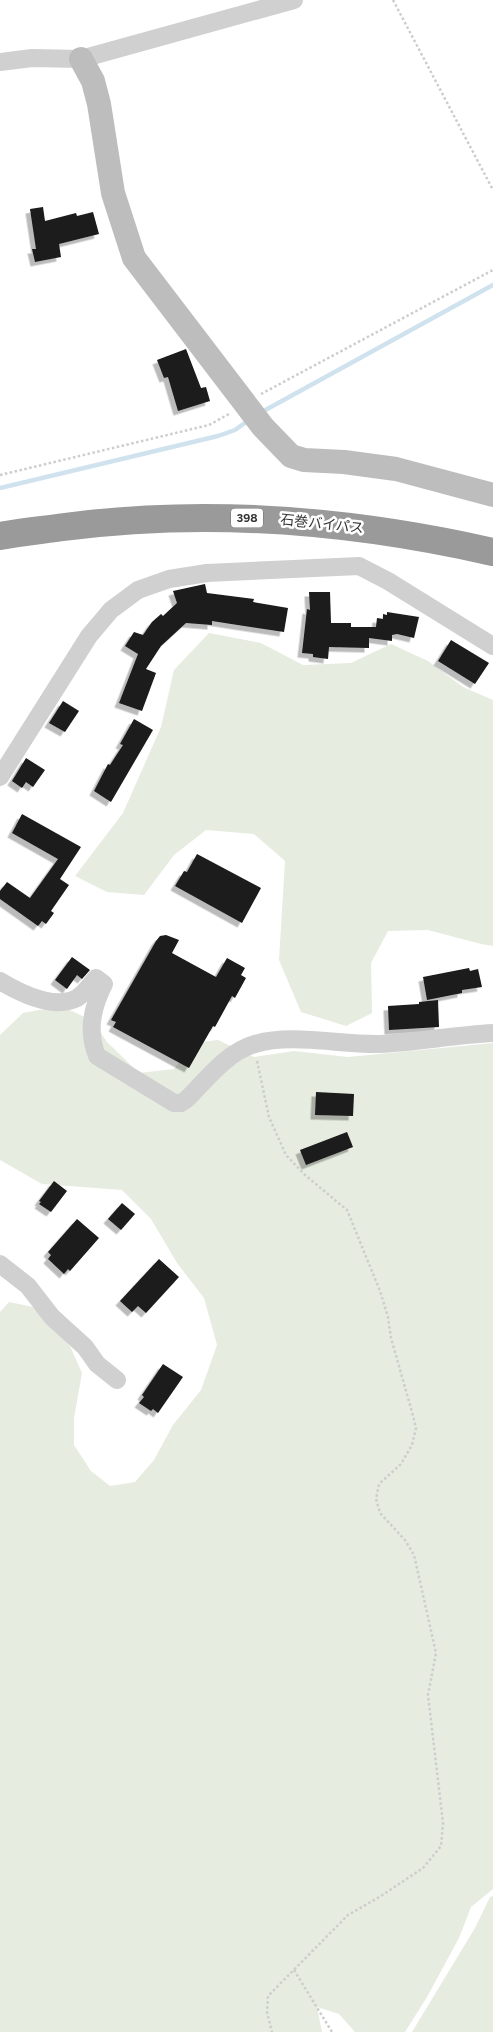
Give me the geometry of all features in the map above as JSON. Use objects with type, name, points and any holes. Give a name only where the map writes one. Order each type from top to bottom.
[{"type":"highway","name":"石巻バイパス","points":[[0,536],[108,522],[182,517],[262,518],[322,523],[389,532],[493,552]]},
{"type":"street","points":[[0,62],[32,58],[80,59],[294,0]]},
{"type":"street","points":[[80,59],[92,81],[97,96],[113,193],[134,258],[257,419],[291,456],[304,460],[344,462],[396,469],[493,495]]},
{"type":"street","points":[[0,777],[89,636],[110,610],[138,590],[170,579],[207,574],[359,566],[388,581],[493,646]]},
{"type":"street","points":[[0,981],[41,999],[57,1002],[78,998],[96,978],[104,984],[94,1004],[92,1016],[91,1034],[97,1056],[174,1103],[181,1103],[187,1099],[234,1054],[253,1045],[271,1041],[378,1044],[493,1033]]},
{"type":"street","points":[[0,1264],[28,1286],[52,1317],[85,1347],[98,1364],[117,1380]]},
{"type":"path","points":[[393,0],[493,190]]},
{"type":"path","points":[[253,1045],[269,1117],[286,1155],[305,1175],[348,1210],[388,1317],[391,1338],[416,1428],[412,1445],[401,1464],[379,1484],[376,1499],[380,1513],[405,1540],[414,1555],[436,1653],[428,1694],[443,1823],[441,1846],[423,1868],[348,1915],[268,1996],[266,2012],[272,2032]]},
{"type":"path","points":[[294,1970],[332,2032]]},
{"type":"shaded area","points":[[209,633],[261,643],[303,665],[351,663],[391,644],[428,661],[463,687],[493,700],[493,946],[428,930],[388,931],[371,963],[372,1013],[346,1026],[301,1012],[279,960],[285,861],[254,834],[206,830],[174,855],[144,895],[107,892],[75,876],[123,813],[161,727],[174,670]]},
{"type":"shaded area","points":[[61,1006],[93,1021],[107,1042],[139,1073],[174,1069],[194,1043],[218,1040],[254,1057],[294,1051],[348,1057],[493,1043],[493,1889],[471,1907],[459,1938],[427,1997],[405,2032],[355,2032],[339,2014],[317,2007],[322,2032],[0,2032],[0,1312],[9,1302],[33,1307],[70,1346],[82,1373],[74,1418],[74,1445],[91,1471],[110,1486],[135,1482],[154,1460],[173,1425],[201,1390],[217,1345],[204,1298],[177,1263],[151,1219],[122,1190],[42,1184],[0,1160],[0,1035],[23,1013]]},
{"type":"shaded area","points":[[493,1896],[493,2032],[412,2032],[475,1928],[490,1897]]},
{"type":"building","points":[[43,207],[45,221],[76,213],[77,216],[93,212],[99,234],[59,244],[61,257],[35,262],[32,249],[36,249],[30,209]]},
{"type":"building","points":[[186,349],[201,388],[206,387],[210,401],[178,411],[168,377],[164,378],[157,360]]},
{"type":"building","points":[[205,584],[207,593],[254,599],[253,602],[288,608],[284,632],[212,621],[212,625],[186,623],[161,646],[146,669],[156,673],[142,711],[119,703],[138,654],[125,646],[134,632],[143,635],[152,622],[161,614],[163,616],[177,603],[173,591]]},
{"type":"building","points":[[309,592],[330,592],[331,623],[351,623],[351,627],[376,627],[377,618],[383,619],[383,614],[387,615],[387,612],[419,617],[414,638],[397,634],[392,635],[392,641],[369,638],[369,648],[329,647],[328,659],[302,653],[307,609],[310,610]]},
{"type":"building","points":[[451,640],[489,663],[475,684],[438,661]]},
{"type":"building","points":[[63,701],[79,711],[65,732],[49,723]]},
{"type":"building","points":[[134,719],[153,730],[111,802],[94,791],[108,764],[110,765],[123,745],[120,744]]},
{"type":"building","points":[[26,758],[45,770],[33,787],[26,782],[22,788],[12,781]]},
{"type":"building","points":[[22,814],[81,847],[60,879],[69,885],[51,911],[54,913],[46,924],[42,921],[38,926],[0,899],[0,891],[7,882],[30,898],[58,859],[12,833]]},
{"type":"building","points":[[197,854],[261,888],[242,923],[175,886],[184,871],[187,872]]},
{"type":"building","points":[[166,935],[179,940],[172,953],[216,977],[227,958],[245,968],[241,975],[246,978],[235,998],[232,996],[189,1068],[113,1027],[116,1022],[111,1020],[156,941],[160,936]]},
{"type":"building","points":[[72,957],[90,970],[82,979],[77,975],[67,989],[55,980]]},
{"type":"building","points":[[469,968],[470,971],[478,969],[482,987],[462,990],[462,993],[427,1000],[423,977]]},
{"type":"building","points":[[438,1000],[439,1027],[389,1030],[388,1006],[419,1004],[419,1002]]},
{"type":"building","points":[[316,1092],[354,1094],[353,1116],[315,1115]]},
{"type":"building","points":[[347,1132],[353,1147],[306,1165],[300,1150]]},
{"type":"building","points":[[54,1181],[67,1191],[51,1212],[39,1204],[41,1202],[39,1201]]},
{"type":"building","points":[[122,1203],[135,1214],[121,1230],[108,1219]]},
{"type":"building","points":[[77,1219],[99,1238],[70,1271],[68,1269],[64,1274],[48,1259],[51,1255],[48,1252]]},
{"type":"building","points":[[159,1259],[179,1277],[146,1313],[138,1306],[132,1312],[120,1301]]},
{"type":"building","points":[[163,1364],[183,1377],[158,1413],[139,1403],[144,1397],[142,1395]]},
{"type":"waterway","points":[[260,413],[493,285]]},
{"type":"waterway","points":[[0,488],[218,436],[235,430],[249,420]]}]
